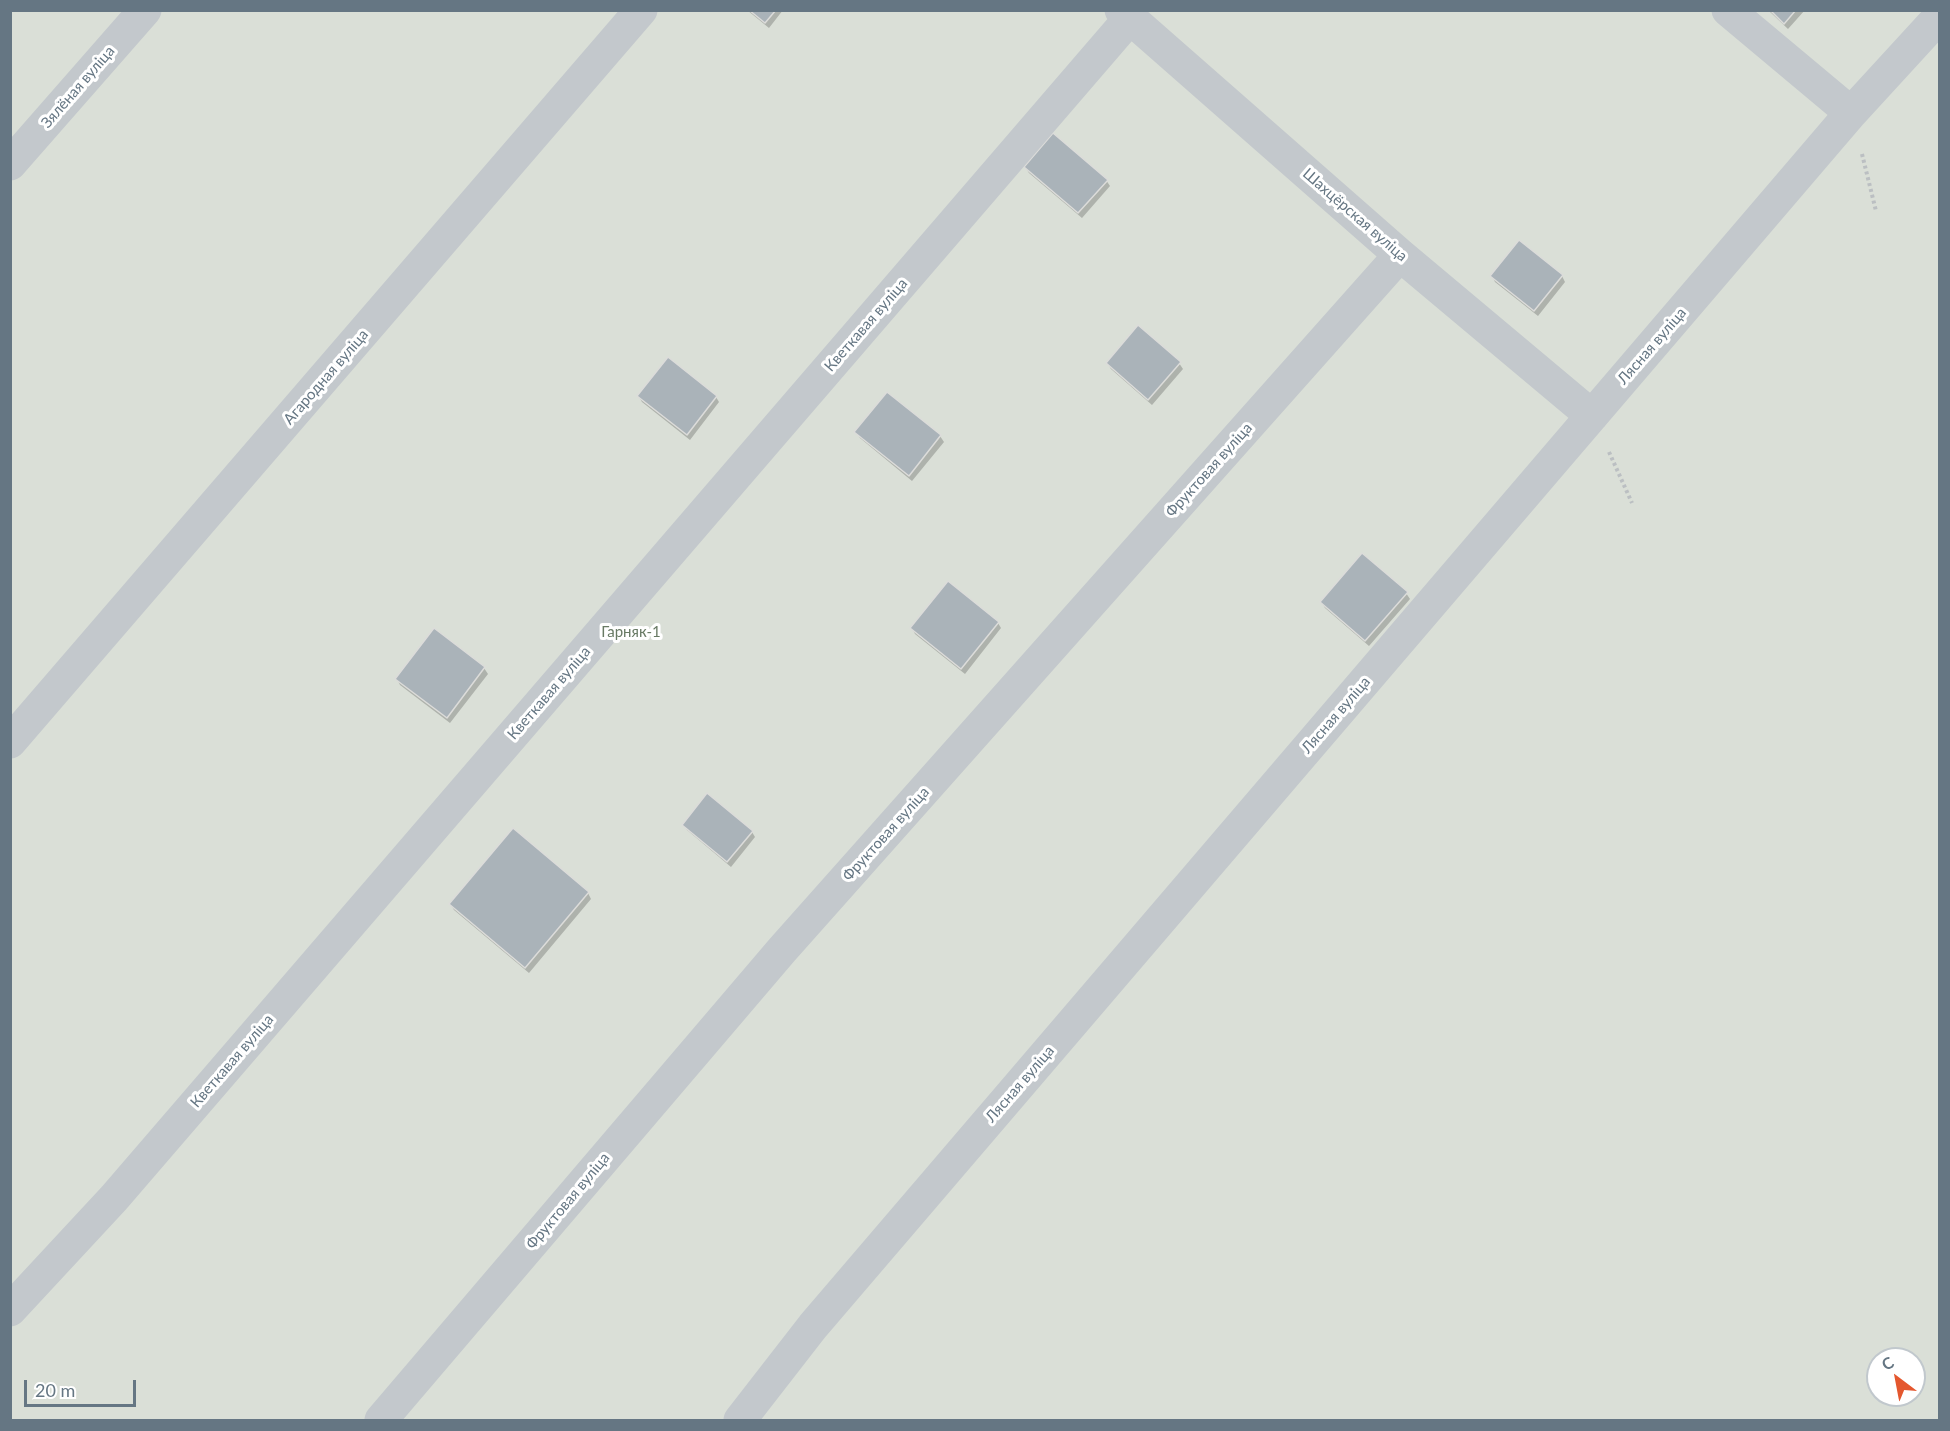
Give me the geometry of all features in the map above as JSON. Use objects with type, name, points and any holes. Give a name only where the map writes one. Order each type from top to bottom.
[{"type":"street","name":"Зялёная вуліца","points":[[10,164],[145,10]]},
{"type":"street","name":"Агародная вуліца","points":[[10,742],[641,10]]},
{"type":"street","points":[[1728,10],[1851,113]]},
{"type":"street","name":"Шахцёрская вуліца","points":[[1126,14],[1400,255],[1592,416]]},
{"type":"street","name":"Кветкавая вуліца","points":[[10,1310],[122,1189],[1126,14]]},
{"type":"street","name":"Лясная вуліца","points":[[740,1420],[813,1326],[1851,113],[1940,16]]},
{"type":"street","name":"Фруктовая вуліца","points":[[381,1420],[782,950],[1400,255]]},
{"type":"path","points":[[1851,113],[1876,211]]},
{"type":"path","points":[[1592,416],[1632,503]]},
{"type":"green space","name":"Гарняк-1","points":[[10,11],[1939,11],[1939,1420],[11,1420]]},
{"type":"building","points":[[749,10],[776,10],[765,23]]},
{"type":"building","points":[[1770,10],[1796,10],[1784,24]]},
{"type":"building","points":[[1053,133],[1108,180],[1078,213],[1024,167]]},
{"type":"building","points":[[1519,240],[1563,275],[1534,311],[1490,276]]},
{"type":"building","points":[[1138,325],[1181,362],[1148,400],[1106,363]]},
{"type":"building","points":[[668,357],[717,396],[687,435],[637,396]]},
{"type":"building","points":[[887,392],[941,435],[909,476],[854,432]]},
{"type":"building","points":[[1362,553],[1408,592],[1365,641],[1320,602]]},
{"type":"building","points":[[948,581],[999,622],[961,669],[910,628]]},
{"type":"building","points":[[434,628],[485,667],[447,718],[395,679]]},
{"type":"building","points":[[707,793],[753,831],[727,862],[682,825]]},
{"type":"building","points":[[513,828],[589,892],[525,968],[449,904]]}]
